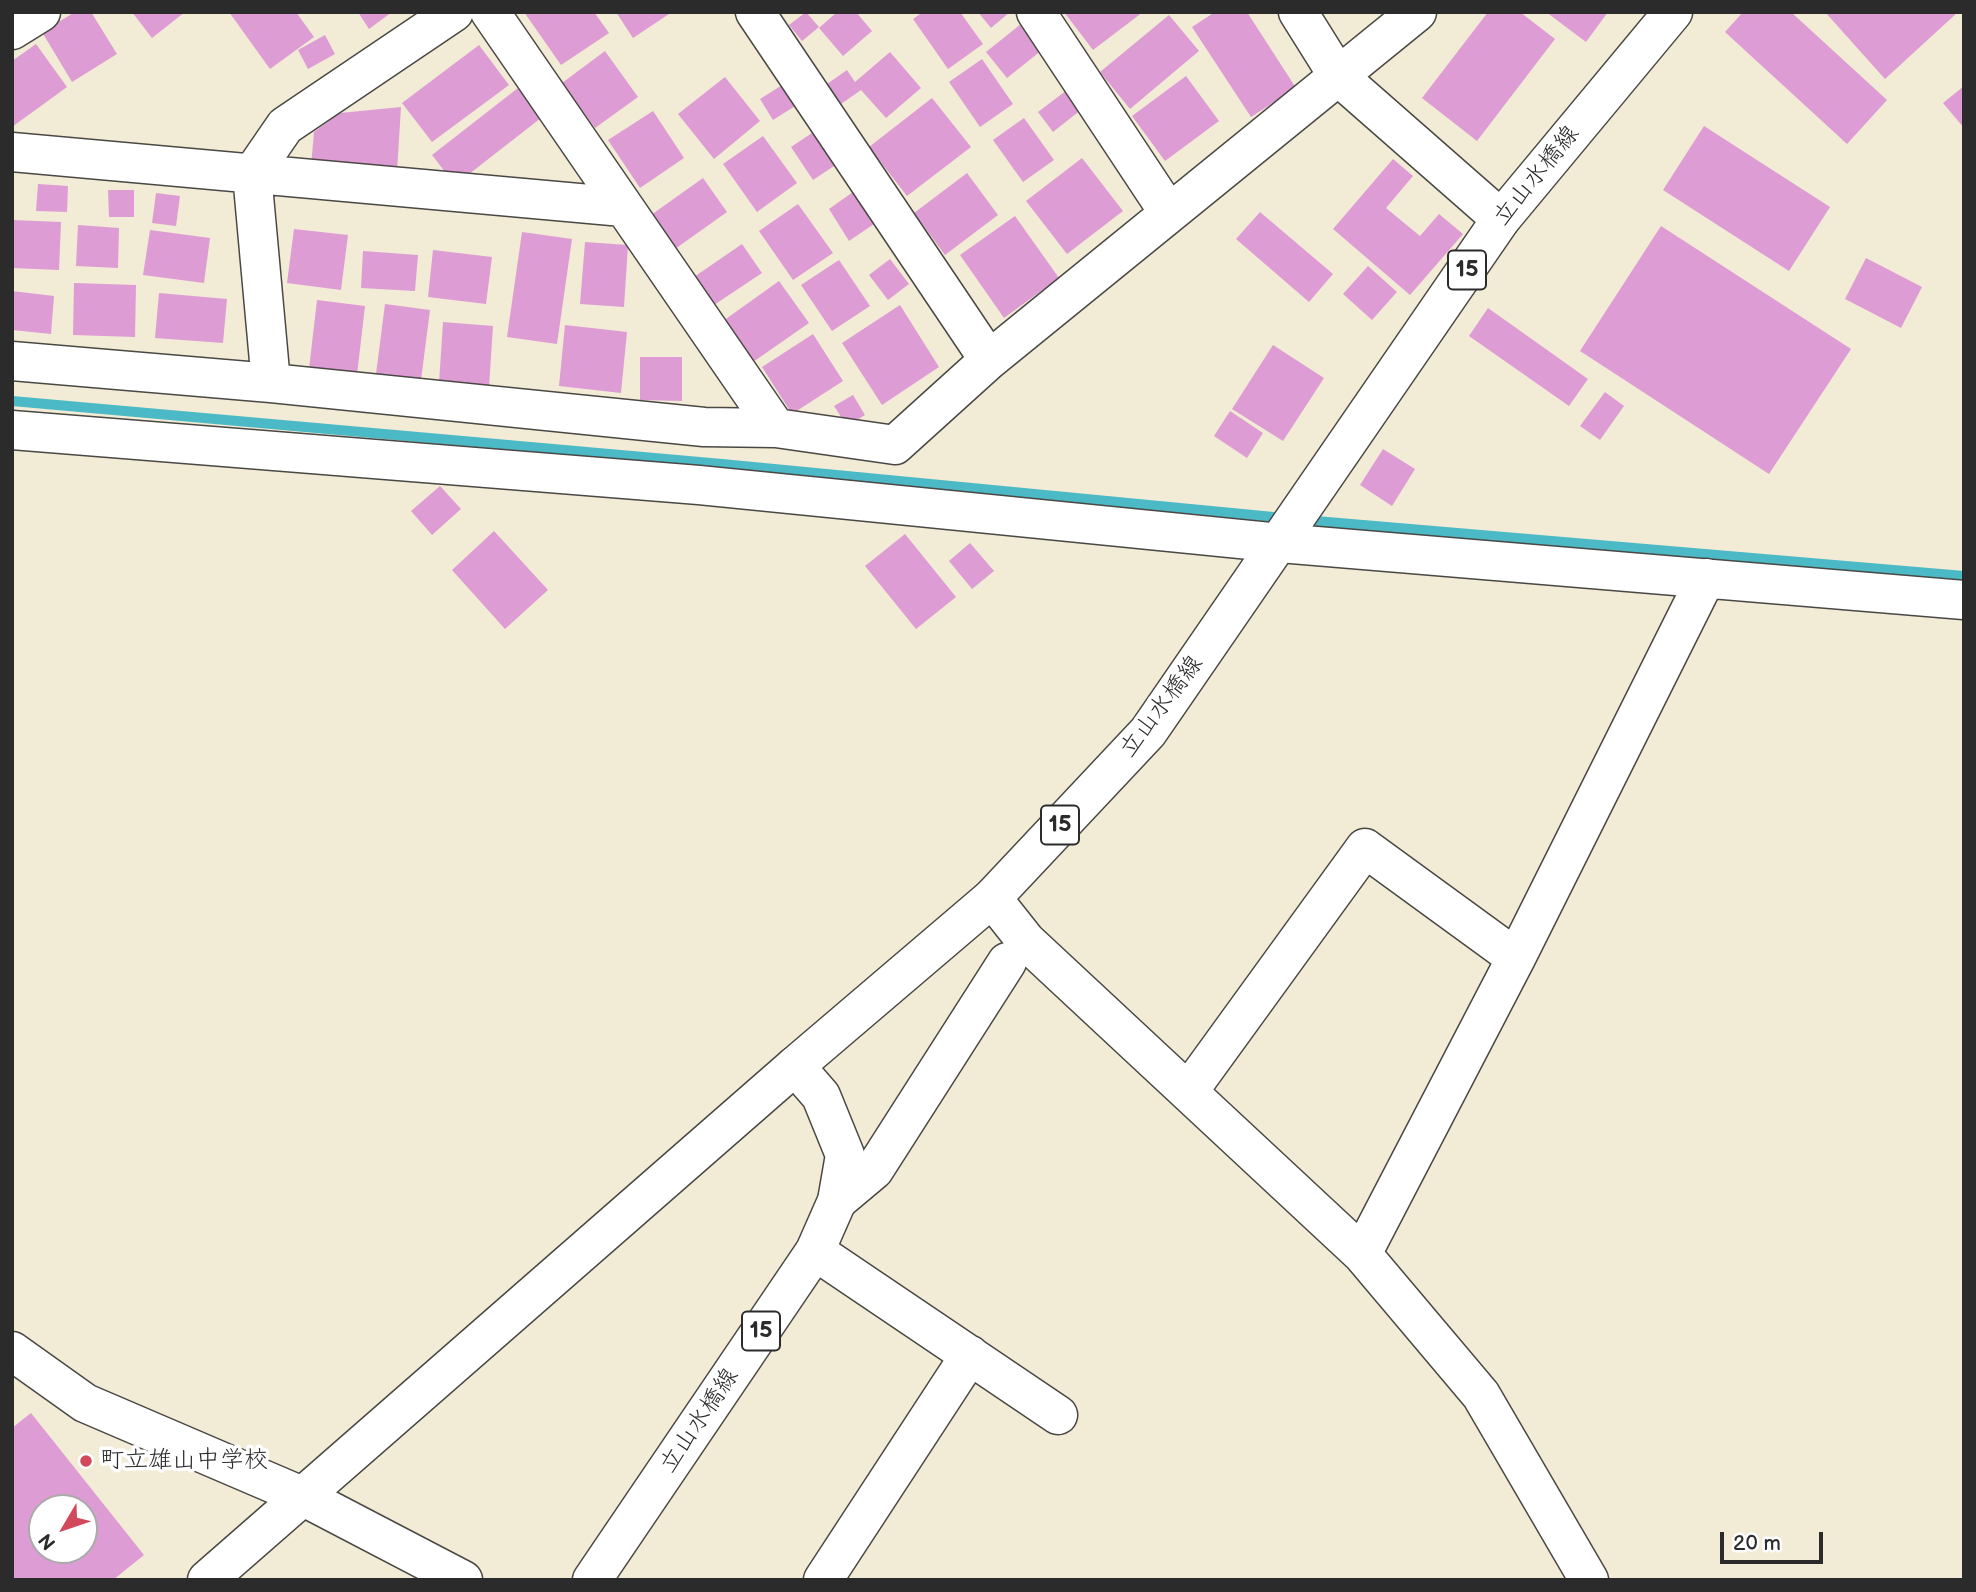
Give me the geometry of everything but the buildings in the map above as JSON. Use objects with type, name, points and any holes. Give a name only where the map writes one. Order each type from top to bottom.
[{"type":"street","points":[[12,30],[41,12]]},
{"type":"street","points":[[271,383],[252,174],[285,126],[454,12]]},
{"type":"street","points":[[490,12],[776,428]]},
{"type":"street","points":[[755,12],[989,360]]},
{"type":"street","points":[[1036,12],[1169,213]]},
{"type":"street","points":[[1298,12],[1338,76],[1501,219]]},
{"type":"street","points":[[12,361],[271,383],[704,427],[776,428],[895,444],[989,360],[1417,12]]},
{"type":"street","name":"立山水橋線","points":[[592,1580],[815,1251],[837,1202],[845,1155],[821,1096],[795,1066],[992,898],[1149,732],[1501,219],[1674,12]]},
{"type":"street","points":[[12,152],[623,207]]},
{"type":"street","points":[[699,485],[704,427]]},
{"type":"street","points":[[12,430],[699,485],[1280,543],[1964,600]]},
{"type":"street","points":[[1362,1254],[1516,958],[1706,579]]},
{"type":"street","points":[[1188,1092],[1364,848],[1516,958]]},
{"type":"street","points":[[992,898],[1026,941],[1362,1254],[1481,1395],[1589,1580]]},
{"type":"street","points":[[837,1202],[874,1170],[1007,962]]},
{"type":"street","points":[[207,1580],[795,1066]]},
{"type":"street","points":[[815,1251],[1058,1415]]},
{"type":"street","points":[[12,1351],[85,1403],[302,1496],[463,1580]]},
{"type":"street","points":[[823,1580],[970,1355]]},
{"type":"waterway","points":[[12,401],[722,464],[1284,518]]},
{"type":"waterway","points":[[1304,520],[1964,576]]},
{"type":"place","name":"町立雄山中学校","points":[[86,1461]]}]
